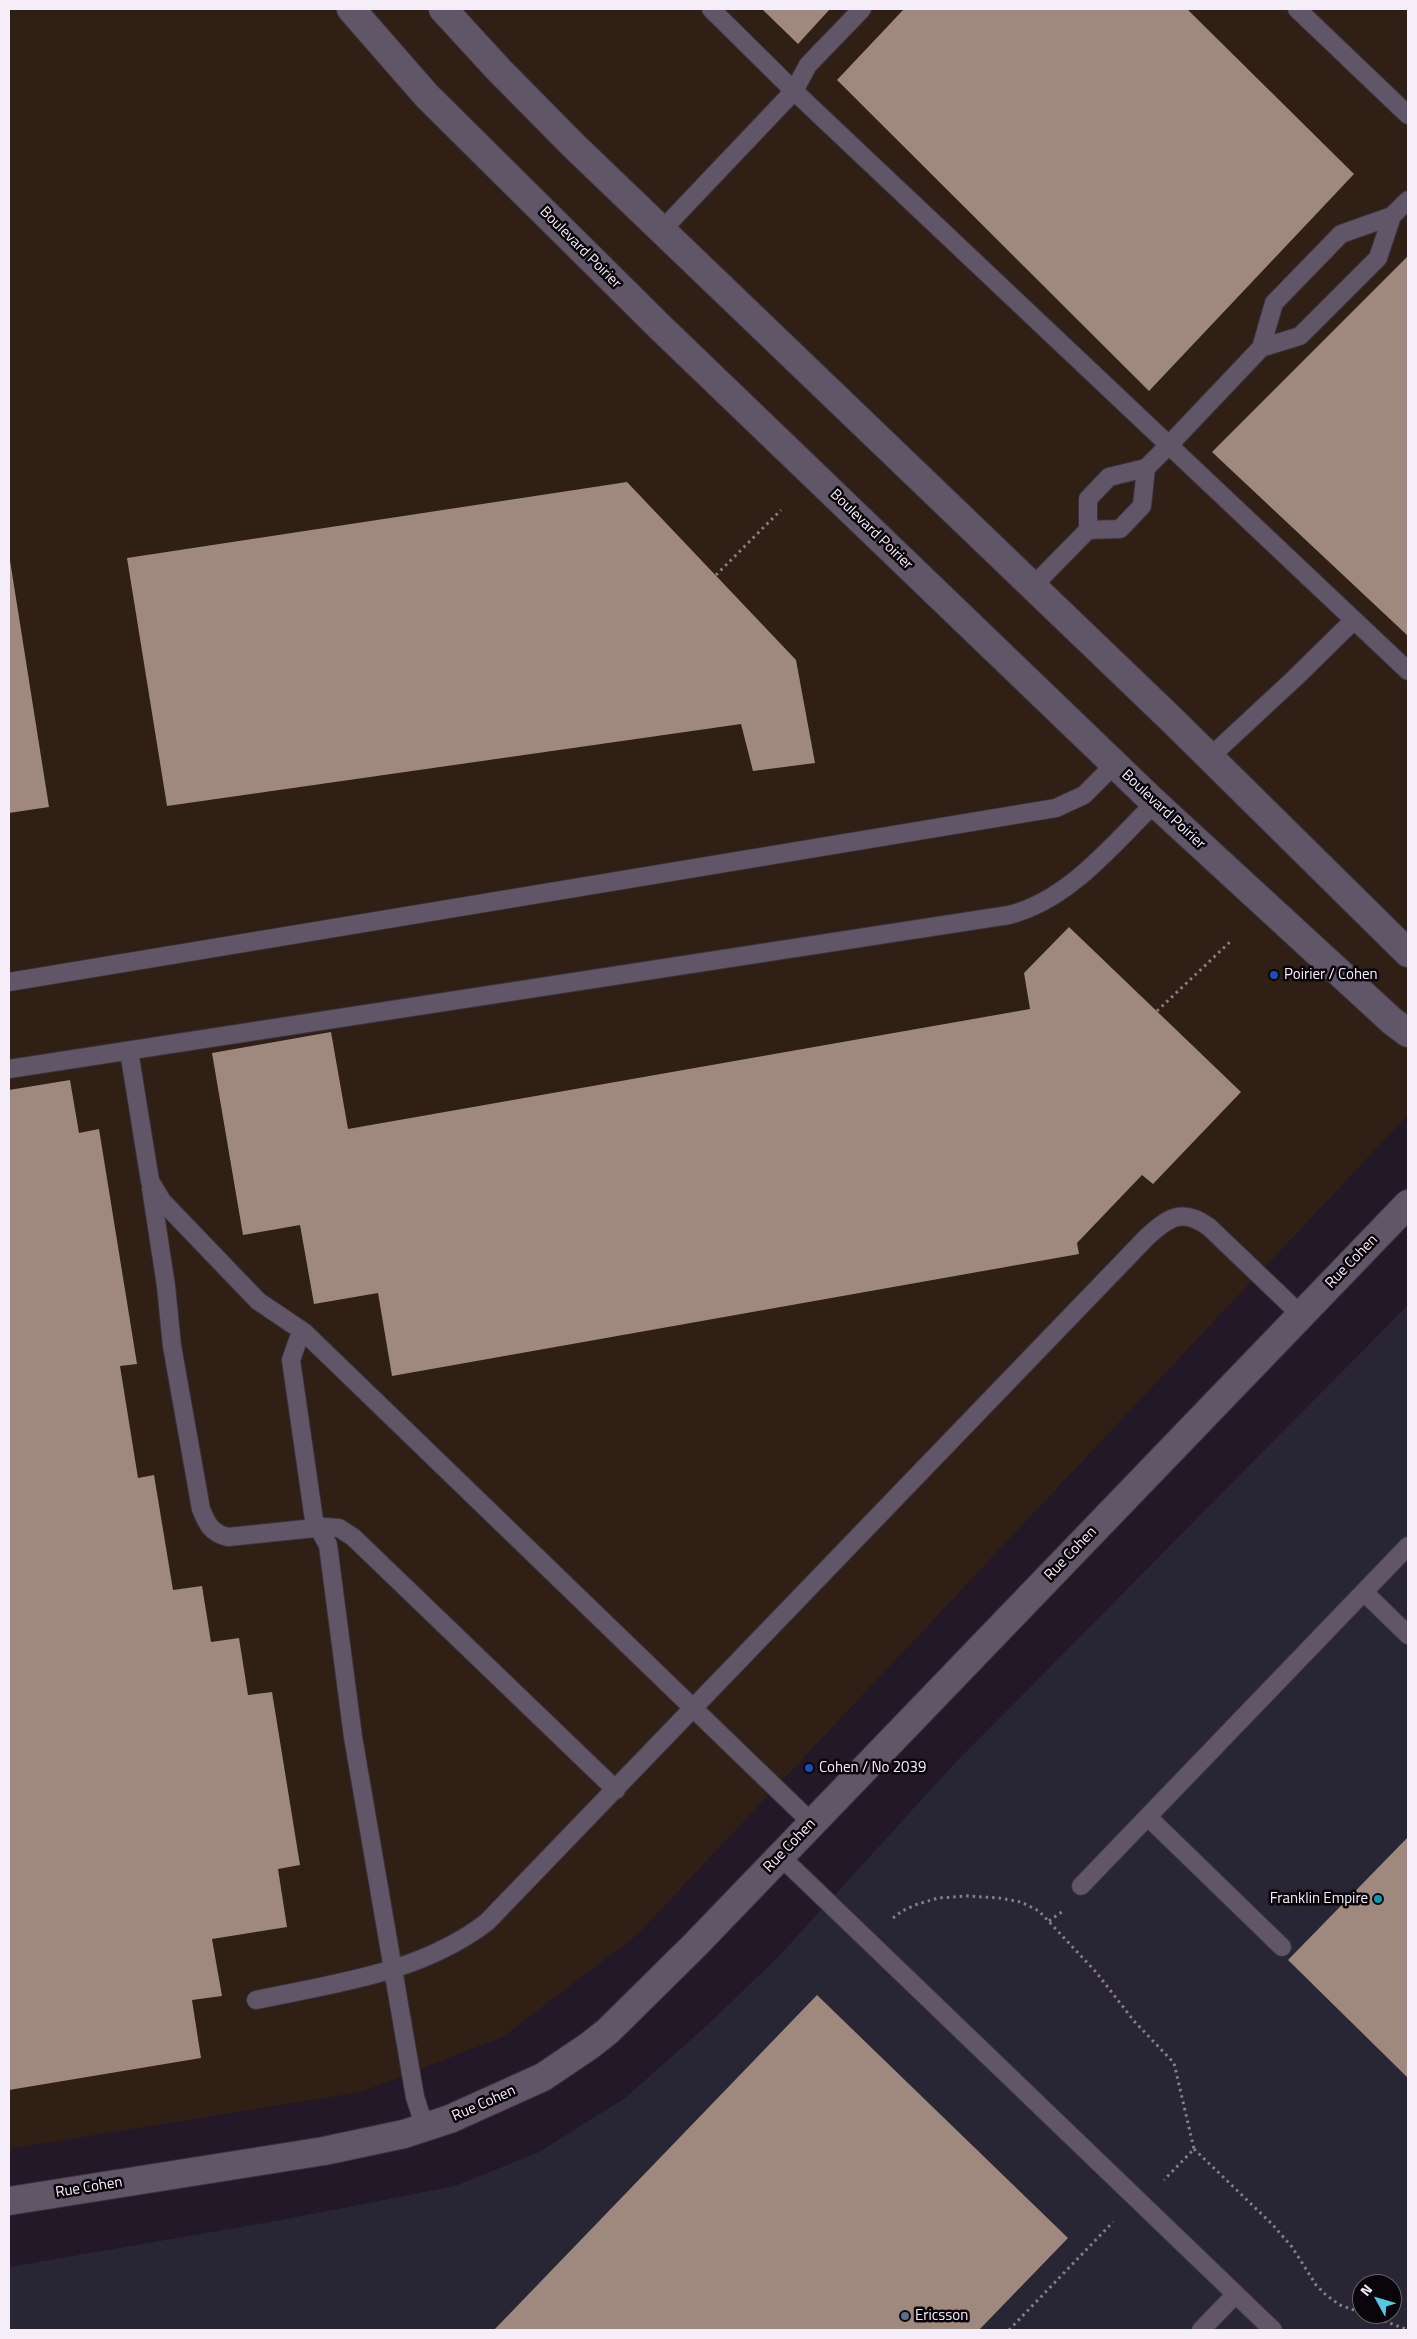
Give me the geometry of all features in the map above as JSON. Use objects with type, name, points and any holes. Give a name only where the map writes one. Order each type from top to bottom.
[{"type":"street","name":"Boulevard Poirier","points":[[351,9],[428,96],[661,328],[1155,803],[1392,1021],[1408,1033]]},
{"type":"street","points":[[443,9],[535,107],[661,231],[1210,757],[1408,953]]},
{"type":"street","name":"Rue Cohen","points":[[9,2201],[324,2151],[425,2128],[450,2120],[543,2077],[589,2046],[608,2031],[659,1982],[1408,1204]]},
{"type":"lane","points":[[711,9],[1408,672]]},
{"type":"lane","points":[[661,231],[794,90],[808,65],[862,9]]},
{"type":"lane","points":[[1297,9],[1408,115]]},
{"type":"lane","points":[[1088,530],[1088,498],[1109,477],[1146,468],[1169,445],[1261,348],[1274,303],[1341,234],[1392,216],[1408,200]]},
{"type":"lane","points":[[1261,348],[1300,336],[1378,258],[1392,216]]},
{"type":"lane","points":[[1032,587],[1088,530],[1120,529],[1142,506],[1146,468]]},
{"type":"lane","points":[[1210,757],[1354,620]]},
{"type":"lane","points":[[9,982],[1056,808],[1084,795],[1115,764]]},
{"type":"lane","points":[[9,1069],[1009,915],[1030,910],[1076,879],[1155,803]]},
{"type":"lane","points":[[128,1051],[166,1286],[172,1346],[200,1509],[208,1526],[218,1534],[228,1537],[318,1527],[339,1528],[352,1537],[616,1790]]},
{"type":"lane","points":[[150,1181],[162,1201],[258,1301],[304,1332],[812,1823]]},
{"type":"lane","points":[[256,2000],[368,1977],[393,1969],[441,1951],[468,1937],[488,1922],[1147,1237],[1171,1218],[1186,1216],[1198,1219],[1209,1227],[1302,1316]]},
{"type":"lane","points":[[304,1332],[298,1340],[291,1360],[314,1520],[328,1545],[353,1737],[415,2097],[425,2128]]},
{"type":"lane","points":[[1081,1886],[1408,1546]]},
{"type":"lane","points":[[1364,1592],[1408,1635]]},
{"type":"lane","points":[[1148,1817],[1282,1947]]},
{"type":"lane","points":[[780,1856],[1273,2330]]},
{"type":"lane","points":[[1201,2330],[1236,2294]]},
{"type":"path","points":[[716,575],[781,510]]},
{"type":"path","points":[[1157,1011],[1231,941]]},
{"type":"path","points":[[892,1918],[915,1905],[938,1898],[967,1896],[999,1898],[1021,1902],[1039,1911],[1096,1972],[1134,2021],[1174,2063],[1194,2149],[1272,2224],[1292,2247],[1316,2285],[1340,2305],[1352,2309]]},
{"type":"path","points":[[1164,2181],[1194,2149]]},
{"type":"path","points":[[1008,2330],[1116,2218]]},
{"type":"path","points":[[1392,2324],[1408,2330]]},
{"type":"shaded area","points":[[9,9],[1408,9],[1408,1115],[637,1935],[503,2037],[361,2092],[9,2149]]},
{"type":"shaded area","points":[[1408,1305],[1408,2330],[9,2330],[9,2267],[281,2220],[455,2186],[539,2152],[625,2098],[704,2028],[778,1957],[955,1763]]},
{"type":"building","points":[[762,9],[830,9],[798,44]]},
{"type":"building","points":[[904,9],[1187,9],[1354,174],[1149,391],[837,80]]},
{"type":"building","points":[[1408,256],[1408,636],[1212,452]]},
{"type":"building","points":[[627,482],[796,660],[815,763],[753,771],[741,724],[167,806],[127,558]]},
{"type":"building","points":[[9,554],[49,807],[9,813]]},
{"type":"building","points":[[1069,927],[1241,1092],[1153,1184],[1142,1175],[1077,1243],[1079,1254],[392,1376],[378,1293],[314,1304],[300,1225],[243,1235],[212,1053],[331,1032],[348,1129],[1030,1009],[1024,973]]},
{"type":"building","points":[[70,1080],[79,1133],[99,1129],[137,1364],[120,1366],[138,1478],[154,1475],[173,1590],[202,1586],[211,1642],[239,1638],[248,1695],[272,1692],[300,1865],[278,1869],[287,1927],[212,1939],[222,1996],[192,2000],[201,2058],[9,2090],[9,1090]]},
{"type":"building","name":"Franklin Empire","points":[[1408,1837],[1408,2078],[1288,1960]]},
{"type":"building","points":[[817,1995],[1068,2238],[979,2330],[494,2330]]},
{"type":"place","name":"Poirier / Cohen","points":[[1274,975]]},
{"type":"place","name":"Cohen / No 2039","points":[[809,1768]]},
{"type":"place","name":"Franklin Empire","points":[[1378,1899]]},
{"type":"place","name":"Ericsson","points":[[905,2316]]}]
